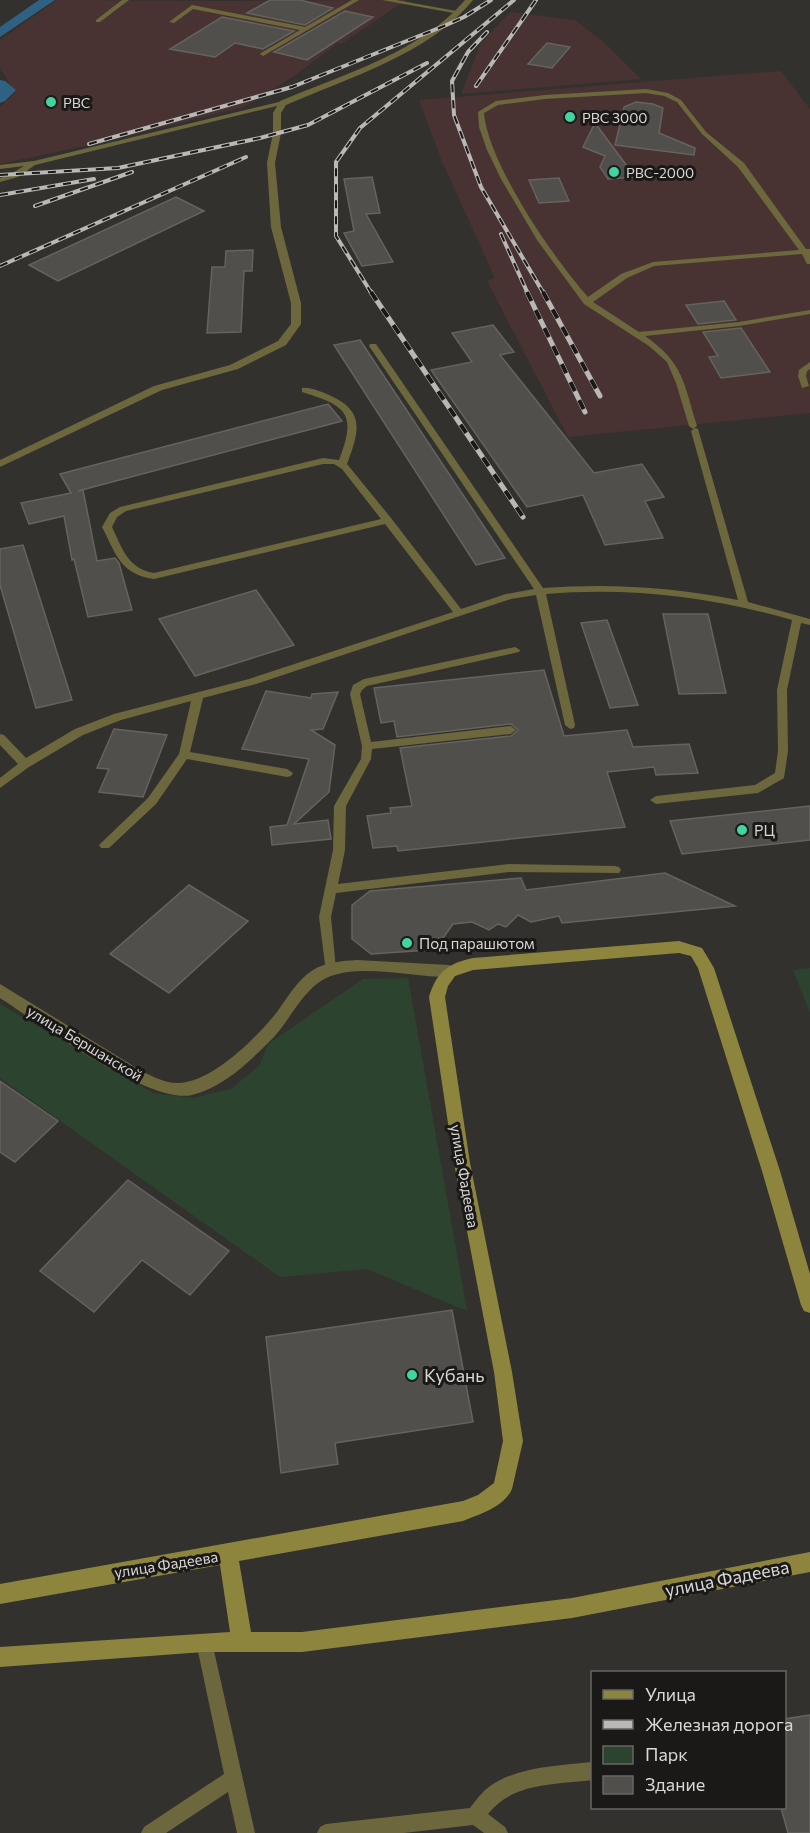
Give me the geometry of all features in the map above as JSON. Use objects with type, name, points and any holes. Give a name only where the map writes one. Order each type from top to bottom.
[{"type":"main road","points":[[449,971],[470,964],[493,961],[679,947],[688,947],[697,951],[706,968],[755,1118],[810,1305]]},
{"type":"main road","name":"улица Фадеева","points":[[0,1594],[463,1511],[485,1502],[502,1489],[513,1441],[503,1372],[462,1163],[437,997],[440,980],[449,971]]},
{"type":"main road","points":[[228,1554],[242,1641]]},
{"type":"main road","name":"улица Фадеева","points":[[0,1657],[204,1642],[302,1642],[572,1608],[810,1562]]},
{"type":"street","points":[[0,464],[158,388],[234,367],[282,343],[296,324],[296,303],[276,227],[271,164],[277,134],[277,113],[283,103],[417,45],[452,20],[469,0]]},
{"type":"street","name":"улица Бершанской","points":[[0,990],[127,1070],[153,1083],[178,1090],[202,1085],[225,1072],[275,1025],[306,984],[330,969],[356,966],[449,971]]},
{"type":"lane","points":[[98,21],[126,0]]},
{"type":"lane","points":[[172,22],[200,0]]},
{"type":"lane","points":[[263,54],[356,0]]},
{"type":"lane","points":[[385,0],[459,12]]},
{"type":"lane","points":[[192,7],[306,29]]},
{"type":"lane","points":[[744,604],[682,389],[670,362],[587,302],[547,251],[509,190],[481,124],[481,112],[505,101],[545,97],[646,91],[666,94],[679,100],[704,133],[741,165],[807,250],[810,262]]},
{"type":"lane","points":[[0,167],[33,163],[283,103]]},
{"type":"lane","points":[[0,180],[15,175],[33,163]]},
{"type":"lane","points":[[587,302],[624,276],[653,264],[807,250]]},
{"type":"lane","points":[[635,335],[739,324],[810,312]]},
{"type":"lane","points":[[373,346],[540,591],[570,725]]},
{"type":"lane","points":[[805,386],[803,370],[810,364]]},
{"type":"lane","points":[[304,390],[330,398],[344,406],[352,416],[354,428],[342,464]]},
{"type":"lane","points":[[388,520],[154,576],[136,573],[128,567],[107,527],[113,515],[123,509],[323,461],[342,464],[388,520],[459,613]]},
{"type":"lane","points":[[0,784],[25,764],[79,732],[118,717],[263,678],[510,596],[540,591],[656,591],[744,604],[810,622]]},
{"type":"lane","points":[[656,800],[758,789],[780,775],[783,751],[782,690],[796,619]]},
{"type":"lane","points":[[330,969],[325,917],[339,850],[340,806],[366,759],[367,746],[355,694],[357,688],[364,683],[515,650]]},
{"type":"lane","points":[[105,845],[152,801],[184,755],[198,696]]},
{"type":"lane","points":[[367,746],[511,730]]},
{"type":"lane","points":[[0,738],[25,764]]},
{"type":"lane","points":[[184,755],[287,773]]},
{"type":"lane","points":[[332,889],[509,868],[615,870]]},
{"type":"lane","points":[[204,1642],[246,1833]]},
{"type":"lane","points":[[475,1816],[495,1793],[511,1784],[543,1777],[591,1771]]},
{"type":"lane","points":[[150,1833],[234,1778]]},
{"type":"lane","points":[[326,1833],[475,1816],[499,1833]]},
{"type":"shaded area","points":[[57,0],[406,0],[341,44],[328,41],[337,44],[294,76],[244,107],[0,164],[0,107],[15,93],[0,68],[0,40]]},
{"type":"shaded area","points":[[510,12],[575,20],[608,46],[641,79],[461,94],[481,43]]},
{"type":"shaded area","points":[[781,71],[810,109],[810,413],[568,437],[487,281],[495,278],[441,159],[419,100]]},
{"type":"green space","points":[[810,968],[810,1013],[793,970]]},
{"type":"green space","points":[[408,978],[467,1311],[367,1269],[280,1277],[0,1078],[0,1004],[153,1093],[193,1098],[231,1089],[260,1065],[268,1044],[363,979]]},
{"type":"building","points":[[270,0],[300,0],[333,8],[305,25],[247,13]]},
{"type":"building","points":[[345,11],[373,17],[307,60],[274,52]]},
{"type":"building","points":[[222,17],[294,31],[263,49],[235,43],[215,57],[170,49]]},
{"type":"building","points":[[547,43],[570,47],[552,68],[528,64]]},
{"type":"building","points":[[636,102],[663,108],[659,133],[695,148],[694,155],[615,145],[624,107]]},
{"type":"building","points":[[595,123],[635,177],[608,179],[600,167],[605,156],[583,147]]},
{"type":"building","points":[[372,177],[380,213],[366,214],[393,262],[362,266],[344,233],[354,231],[344,179]]},
{"type":"building","points":[[559,178],[569,201],[539,203],[529,180]]},
{"type":"building","points":[[176,197],[204,211],[58,281],[29,265]]},
{"type":"building","points":[[253,250],[252,271],[244,271],[241,332],[207,333],[212,267],[225,267],[226,251]]},
{"type":"building","points":[[724,301],[736,320],[698,324],[686,305]]},
{"type":"building","points":[[493,325],[514,352],[500,355],[594,473],[642,464],[664,497],[645,501],[663,538],[605,545],[583,495],[527,507],[431,370],[472,362],[452,333]]},
{"type":"building","points":[[741,328],[770,372],[721,378],[709,357],[718,356],[703,332]]},
{"type":"building","points":[[360,340],[505,558],[476,565],[334,345]]},
{"type":"building","points":[[328,404],[342,421],[78,491],[83,490],[97,561],[115,558],[119,563],[132,610],[88,617],[74,559],[72,560],[64,516],[29,524],[21,503],[71,493],[60,474]]},
{"type":"building","points":[[23,545],[72,700],[36,708],[0,585],[0,549]]},
{"type":"building","points":[[256,590],[294,645],[195,676],[159,619]]},
{"type":"building","points":[[663,614],[708,614],[726,693],[679,694]]},
{"type":"building","points":[[607,620],[638,705],[610,708],[581,623]]},
{"type":"building","points":[[544,670],[564,736],[627,730],[633,747],[689,744],[698,773],[656,775],[654,767],[607,772],[625,827],[398,851],[397,846],[373,848],[367,816],[391,813],[390,808],[412,806],[400,748],[511,736],[518,730],[511,724],[397,737],[394,721],[381,723],[374,688]]},
{"type":"building","points":[[266,691],[311,698],[312,694],[338,692],[323,729],[311,730],[335,745],[329,792],[294,824],[328,820],[331,839],[272,845],[270,827],[287,825],[309,759],[242,749]]},
{"type":"building","points":[[114,729],[167,735],[143,797],[99,792],[109,769],[97,768]]},
{"type":"building","name":"РЦ","points":[[810,806],[810,840],[682,854],[670,821]]},
{"type":"building","points":[[665,873],[735,906],[562,923],[559,916],[531,922],[518,915],[506,927],[498,924],[489,930],[472,922],[453,924],[443,938],[427,940],[429,950],[371,954],[352,939],[352,905],[370,891],[521,878],[526,890]]},
{"type":"building","points":[[189,885],[248,921],[169,993],[110,954]]},
{"type":"building","points":[[0,1081],[58,1121],[15,1162],[0,1152]]},
{"type":"building","points":[[128,1180],[229,1251],[190,1295],[142,1260],[94,1312],[40,1271]]},
{"type":"building","points":[[452,1310],[473,1422],[335,1443],[338,1464],[281,1473],[266,1337]]},
{"type":"building","points":[[810,1715],[810,1833],[788,1833],[781,1809],[786,1809],[786,1719]]},
{"type":"waterway","points":[[0,33],[48,0]]},
{"type":"waterway","points":[[0,84],[8,90],[0,98]]},
{"type":"railway","points":[[89,144],[292,87],[444,26],[464,17],[491,0]]},
{"type":"railway","points":[[372,294],[336,236],[336,162],[360,128],[514,0]]},
{"type":"railway","points":[[476,86],[536,0]]},
{"type":"railway","points":[[487,32],[468,52],[452,81],[454,115],[481,187],[544,294]]},
{"type":"railway","points":[[0,175],[118,168],[260,138],[308,125],[427,63]]},
{"type":"railway","points":[[0,266],[246,157]]},
{"type":"railway","points":[[35,206],[132,172]]},
{"type":"railway","points":[[0,195],[94,179]]},
{"type":"railway","points":[[501,234],[528,294]]},
{"type":"railway","points":[[371,292],[523,517]]},
{"type":"railway","points":[[527,292],[585,412]]},
{"type":"railway","points":[[543,292],[600,396]]},
{"type":"place","name":"РВС","points":[[51,102]]},
{"type":"place","name":"РВС 3000","points":[[570,117]]},
{"type":"place","name":"РВС-2000","points":[[614,172]]},
{"type":"place","name":"РЦ","points":[[742,830]]},
{"type":"place","name":"Под парашютом","points":[[407,943]]},
{"type":"place","name":"Кубань","points":[[412,1375]]}]
